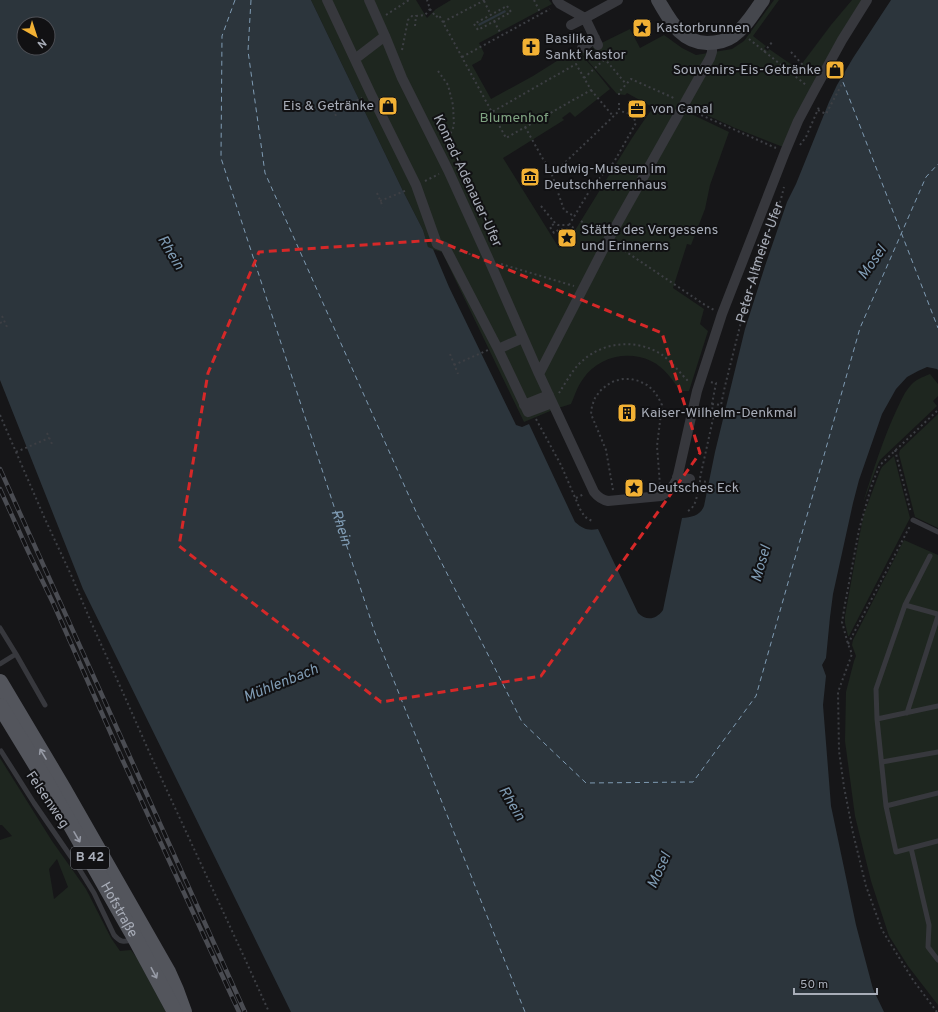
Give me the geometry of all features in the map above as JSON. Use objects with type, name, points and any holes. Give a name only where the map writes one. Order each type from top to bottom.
[{"type":"main road","name":"Hofstraße","points":[[0,682],[67,794],[141,935],[175,1012]]},
{"type":"main road","name":"Hofstraße","points":[[0,706],[141,935]]},
{"type":"main road","name":"B 42","points":[[141,935],[168,972],[184,1012]]},
{"type":"street","points":[[326,0],[414,186],[437,244],[445,247],[497,348],[524,405],[550,399]]},
{"type":"street","name":"Konrad-Adenauer-Ufer","points":[[369,0],[402,78],[448,170],[550,399],[585,494]]},
{"type":"street","points":[[571,25],[618,0]]},
{"type":"street","points":[[658,0],[670,21],[681,33],[687,37],[712,45],[732,36],[746,23],[763,0]]},
{"type":"street","name":"Peter-Altmeier-Ufer","points":[[660,496],[671,490],[677,477],[697,391],[722,314],[785,152],[798,121],[821,77],[867,0]]},
{"type":"street","points":[[558,2],[585,18],[596,42],[582,48]]},
{"type":"street","points":[[355,59],[385,36]]},
{"type":"street","points":[[539,374],[608,240],[710,58],[712,45]]},
{"type":"street","points":[[497,348],[523,338]]},
{"type":"street","points":[[677,477],[690,479]]},
{"type":"street","points":[[585,494],[599,497],[603,500],[614,501],[660,496]]},
{"type":"lane","points":[[913,520],[938,532]]},
{"type":"lane","points":[[930,556],[905,605],[876,689],[877,719],[886,806],[896,852],[938,841]]},
{"type":"lane","points":[[905,605],[938,615],[907,713]]},
{"type":"lane","points":[[0,628],[45,705]]},
{"type":"lane","points":[[0,664],[16,654]]},
{"type":"lane","points":[[877,719],[938,706]]},
{"type":"lane","name":"Felsenweg","points":[[1,751],[94,893],[114,935],[118,940],[124,942],[141,935]]},
{"type":"lane","points":[[882,762],[938,752]]},
{"type":"lane","points":[[886,806],[938,793]]},
{"type":"lane","points":[[911,848],[929,925],[928,947],[938,960]]},
{"type":"path","points":[[378,20],[409,0]]},
{"type":"path","points":[[427,0],[430,9],[436,17],[439,15],[506,138],[591,90]]},
{"type":"path","points":[[443,22],[484,0],[491,15]]},
{"type":"path","points":[[534,0],[541,14]]},
{"type":"path","points":[[462,57],[541,14],[558,2]]},
{"type":"path","points":[[507,6],[510,12],[494,21],[478,30],[474,24],[507,6]]},
{"type":"path","points":[[397,66],[400,62],[408,20],[412,16],[425,15],[430,9]]},
{"type":"path","points":[[415,26],[416,16]]},
{"type":"path","points":[[494,21],[502,35]]},
{"type":"path","points":[[746,38],[814,90]]},
{"type":"path","points":[[764,52],[773,41]]},
{"type":"path","points":[[596,42],[605,59],[626,84]]},
{"type":"path","points":[[792,52],[802,64],[821,77]]},
{"type":"path","points":[[584,78],[605,59]]},
{"type":"path","points":[[492,112],[576,64],[591,90],[612,116]]},
{"type":"path","points":[[438,71],[448,85],[453,105],[454,126],[440,155]]},
{"type":"path","points":[[619,94],[619,92],[631,79],[764,143]]},
{"type":"path","points":[[818,110],[826,114],[843,82]]},
{"type":"path","points":[[334,112],[363,98]]},
{"type":"path","points":[[619,102],[619,111]]},
{"type":"path","points":[[799,146],[806,137],[818,110],[819,103]]},
{"type":"path","points":[[331,105],[336,118]]},
{"type":"path","points":[[552,175],[612,116],[619,111],[629,113],[633,117],[636,123],[614,162],[593,185],[569,225]]},
{"type":"path","points":[[525,127],[552,175],[564,210],[572,216]]},
{"type":"path","points":[[380,201],[448,170]]},
{"type":"path","name":"Peter-Altmeier-Ufer","points":[[712,404],[721,405],[739,329],[757,265],[786,181]]},
{"type":"path","points":[[377,193],[383,207]]},
{"type":"path","points":[[541,206],[555,223],[558,225],[569,225],[574,228],[571,231],[567,229],[559,229],[554,233],[550,227],[555,223]]},
{"type":"path","points":[[581,221],[705,305],[722,314]]},
{"type":"path","points":[[445,247],[582,289]]},
{"type":"path","points":[[2,316],[7,327]]},
{"type":"path","points":[[0,323],[4,321]]},
{"type":"path","points":[[550,399],[578,364],[589,355],[605,347],[628,344],[645,347],[662,355],[697,391]]},
{"type":"path","points":[[454,365],[497,348]]},
{"type":"path","points":[[450,354],[458,374]]},
{"type":"path","points":[[614,501],[606,450],[591,414],[595,398],[600,391],[610,383],[622,379],[631,379],[647,385],[656,394],[662,405],[657,446],[660,496]]},
{"type":"path","points":[[688,511],[696,503],[713,419],[712,404],[716,383]]},
{"type":"path","points":[[937,1012],[913,980],[882,930],[866,886],[844,787],[839,751],[838,692],[852,654],[842,622],[844,604],[859,530],[870,490],[880,465],[938,410]]},
{"type":"path","points":[[0,415],[151,756],[246,959],[269,1012]]},
{"type":"path","points":[[535,417],[561,465],[585,494],[584,516],[593,521]]},
{"type":"path","points":[[47,433],[52,444]]},
{"type":"path","points":[[16,452],[49,438]]},
{"type":"path","points":[[848,644],[913,520],[895,450]]},
{"type":"path","points":[[702,481],[709,482]]},
{"type":"highlighted area","points":[[436,240],[662,333],[700,453],[541,676],[381,702],[179,546],[208,373],[259,252]]},
{"type":"green space","name":"Blumenhof","points":[[311,0],[416,0],[427,18],[436,9],[451,0],[549,0],[552,4],[479,43],[484,53],[481,60],[472,65],[491,99],[533,76],[576,49],[610,89],[575,117],[570,112],[562,118],[564,120],[503,158],[559,248],[577,240],[574,232],[632,138],[654,108],[627,93],[625,95],[617,94],[581,53],[630,29],[640,48],[664,35],[682,48],[696,55],[732,49],[744,41],[774,0],[779,0],[753,36],[766,46],[764,48],[768,51],[769,49],[798,69],[852,0],[864,0],[783,147],[735,128],[689,107],[687,112],[729,132],[710,185],[705,209],[691,245],[687,244],[673,288],[704,309],[700,324],[708,331],[689,391],[680,391],[664,370],[651,361],[632,356],[623,356],[605,361],[589,371],[579,385],[571,404],[524,422],[442,252],[428,248],[423,230]]},
{"type":"green space","points":[[930,374],[938,384],[938,396],[933,401],[937,406],[880,460],[863,503],[874,467],[903,396],[913,383]]},
{"type":"green space","points":[[938,414],[938,528],[915,517],[899,454],[900,450]]},
{"type":"green space","points":[[894,456],[910,518],[848,636],[845,616],[864,514],[882,467]]},
{"type":"green space","points":[[904,540],[938,555],[938,1005],[908,966],[889,936],[871,881],[855,816],[845,741],[846,692],[856,656],[852,645],[853,640]]},
{"type":"green space","points":[[0,758],[52,841],[86,889],[111,938],[120,951],[131,950],[137,958],[166,1012],[0,1012],[0,840],[12,836],[2,825],[0,825]],"holes":[[[57,859],[68,887],[54,899],[49,869]]]},
{"type":"water","points":[[0,0],[311,0],[423,230],[428,247],[433,249],[449,287],[516,425],[522,427],[529,424],[575,522],[586,529],[598,529],[638,613],[641,616],[651,618],[657,616],[663,610],[682,518],[698,514],[704,506],[715,452],[745,329],[787,202],[796,184],[829,102],[853,58],[891,0],[938,0],[938,370],[927,367],[907,377],[896,389],[882,414],[859,480],[853,503],[833,594],[826,658],[822,665],[826,676],[823,705],[831,806],[856,925],[873,989],[884,1012],[291,1012],[83,589],[0,380]]},
{"type":"water","points":[[505,10],[506,12],[479,26],[478,24]]},
{"type":"ferry route","points":[[235,0],[222,36],[221,158],[375,633],[525,1012]]},
{"type":"ferry route","points":[[251,0],[248,51],[265,173],[417,514],[522,722],[586,783],[693,782],[756,696],[860,328],[926,177],[938,164]]},
{"type":"ferry route","points":[[843,82],[938,328]]},
{"type":"railway","points":[[0,469],[245,1012]]},
{"type":"railway","points":[[0,489],[239,1012]]},
{"type":"place","name":"Kastorbrunnen","points":[[642,28]]},
{"type":"place","name":"Basilika Sankt Kastor","points":[[531,47]]},
{"type":"place","name":"Souvenirs-Eis-Getränke","points":[[835,70]]},
{"type":"place","name":"Eis & Getränke","points":[[388,106]]},
{"type":"place","name":"von Canal","points":[[637,109]]},
{"type":"place","name":"Ludwig-Museum im Deutschherrenhaus","points":[[530,177]]},
{"type":"place","name":"Stätte des Vergessens und Erinnerns","points":[[567,238]]},
{"type":"place","name":"Kaiser-Wilhelm-Denkmal","points":[[627,413]]},
{"type":"place","name":"Deutsches Eck","points":[[634,488]]},
{"type":"water label","name":"Rhein","points":[[170,253]]},
{"type":"water label","name":"Mosel","points":[[873,263]]},
{"type":"water label","name":"Rhein","points":[[341,528]]},
{"type":"water label","name":"Mosel","points":[[762,564]]},
{"type":"water label","name":"Mühlenbach","points":[[281,684]]},
{"type":"water label","name":"Rhein","points":[[511,804]]},
{"type":"water label","name":"Mosel","points":[[660,871]]}]
